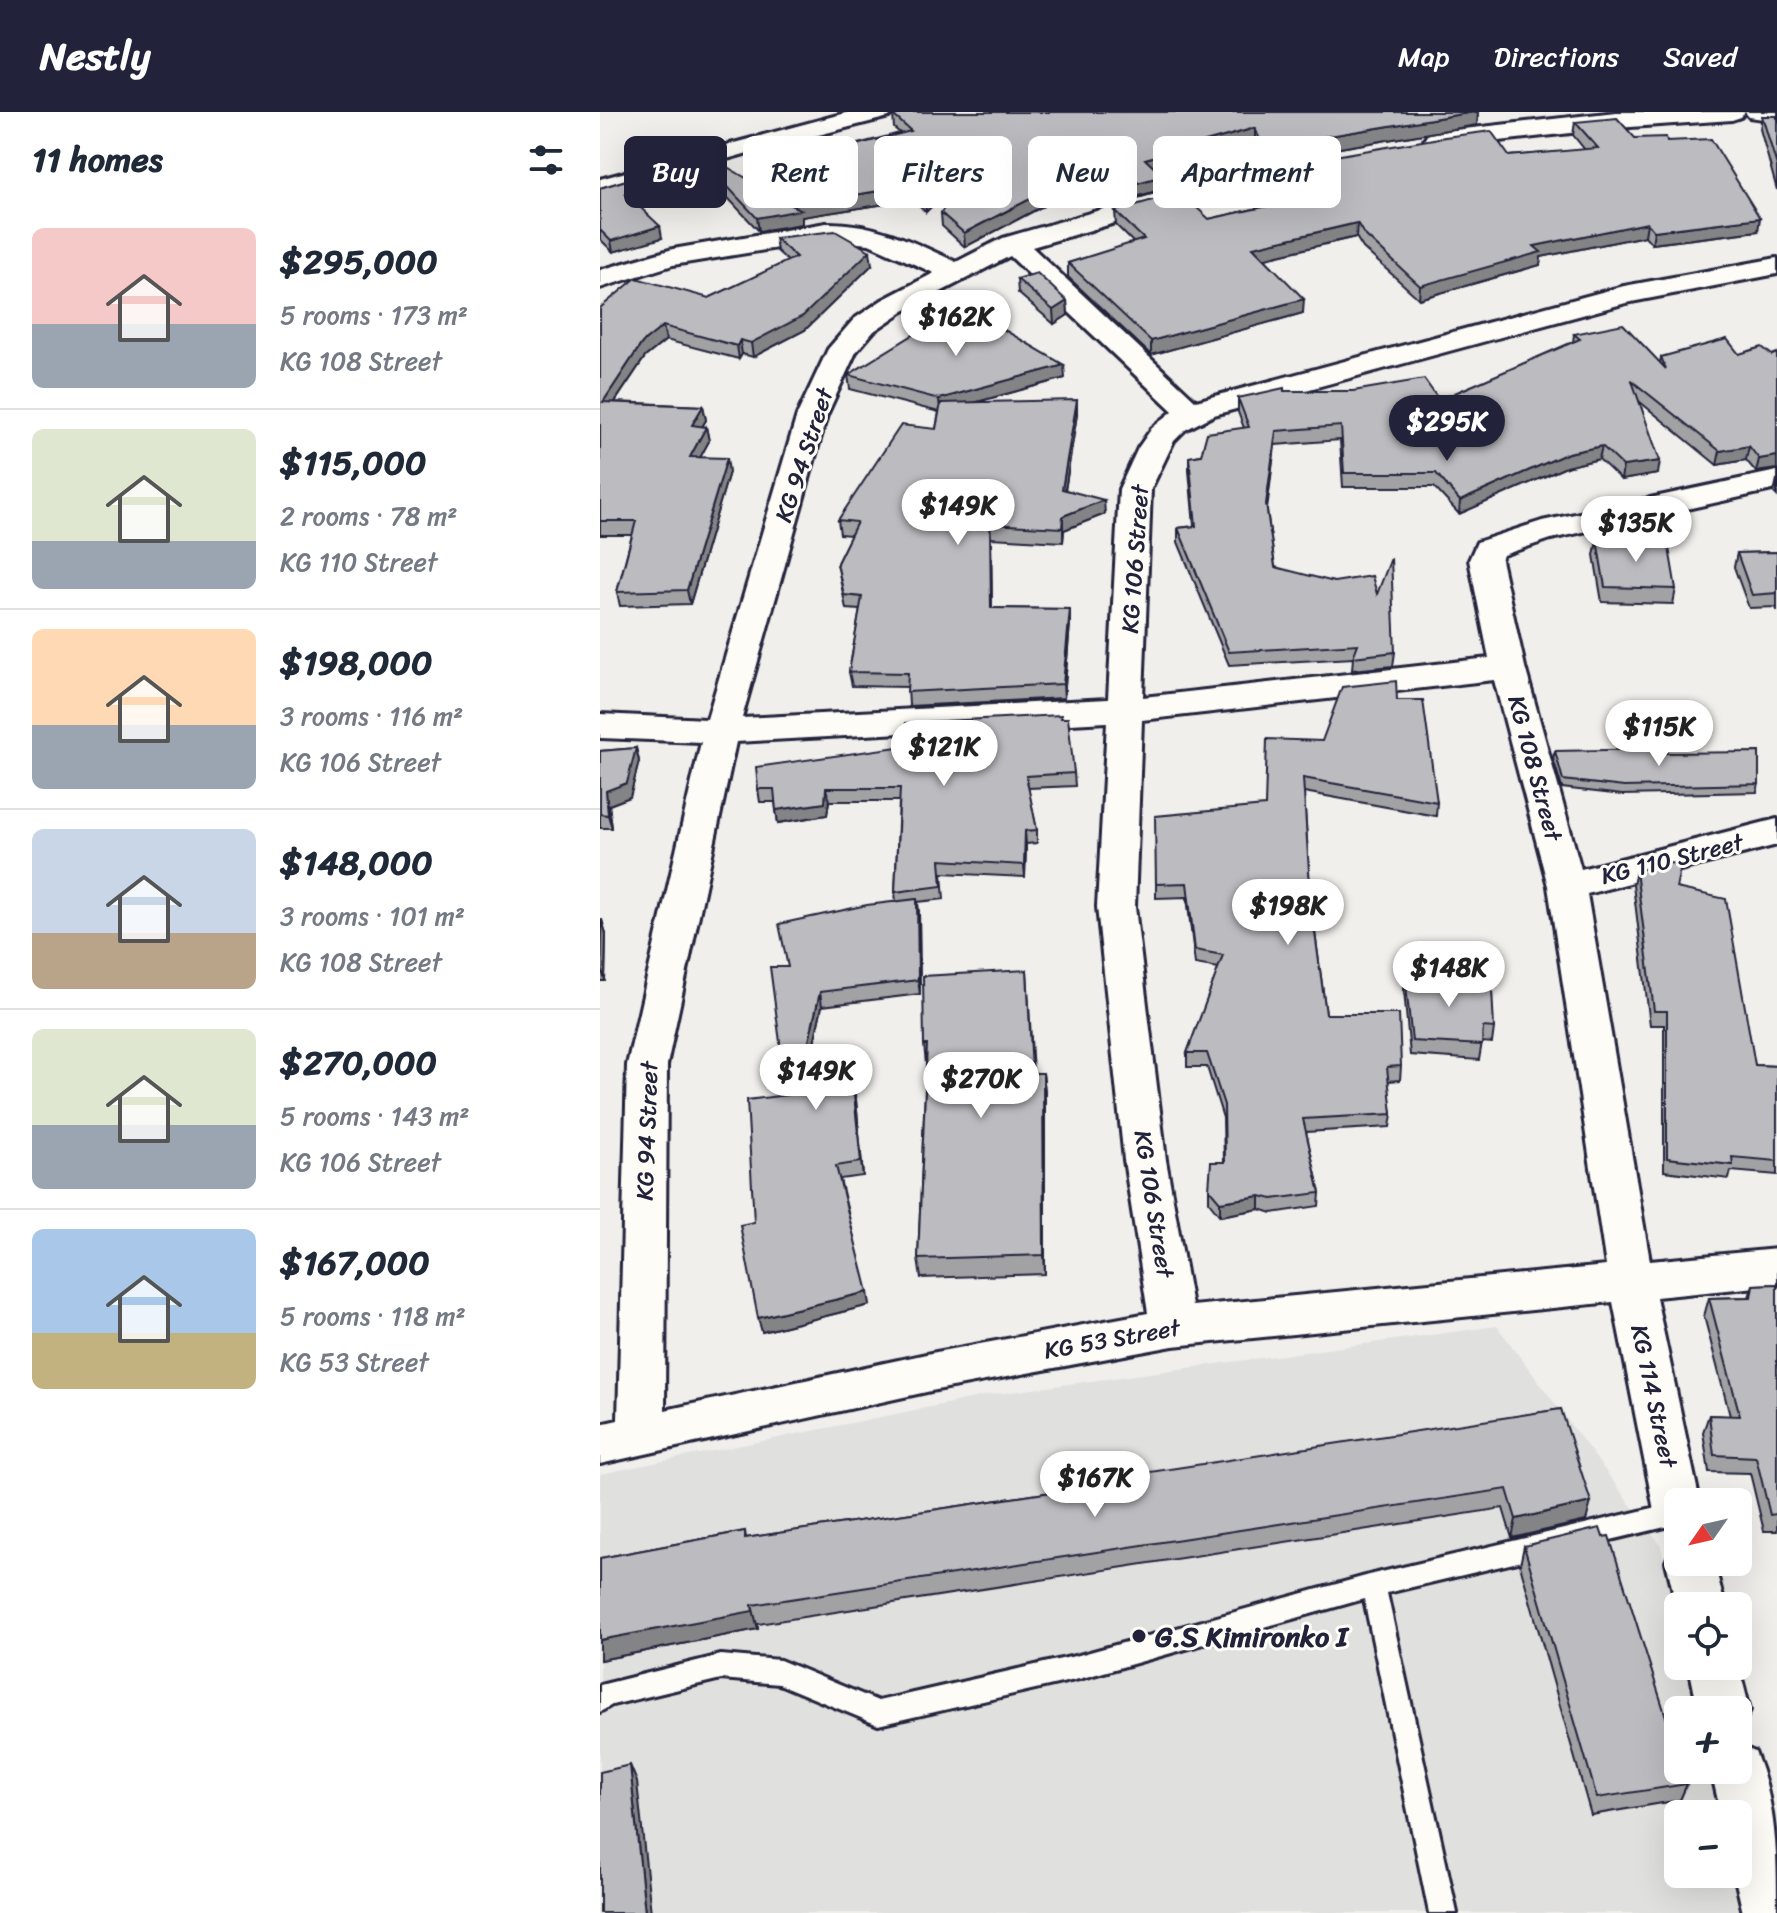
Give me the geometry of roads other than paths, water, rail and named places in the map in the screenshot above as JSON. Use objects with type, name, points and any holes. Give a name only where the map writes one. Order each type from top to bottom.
[{"type":"street","points":[[600,187],[739,147],[880,112]]},
{"type":"street","points":[[1402,145],[1616,120],[1732,112]]},
{"type":"street","points":[[1758,112],[1777,113]]},
{"type":"street","name":"KG 94 Street","points":[[620,1439],[647,1065],[721,731],[812,415],[843,349],[864,325],[892,306],[1013,244],[1269,170],[1357,153]]},
{"type":"street","points":[[608,271],[812,233],[851,232],[882,239],[954,272]]},
{"type":"street","points":[[1013,244],[1191,412]]},
{"type":"street","name":"KG 106 Street","points":[[1173,1327],[1145,1160],[1116,907],[1135,489],[1148,453],[1165,429],[1191,412],[1394,354],[1608,299],[1777,266]]},
{"type":"street","name":"KG 108 Street","points":[[1631,1282],[1567,886],[1508,667],[1485,560],[1489,549],[1542,531],[1777,480]]},
{"type":"street","points":[[600,726],[721,731],[1126,710],[1508,667]]},
{"type":"street","name":"KG 110 Street","points":[[1567,886],[1777,832]]},
{"type":"street","name":"KG 53 Street","points":[[620,1439],[931,1372],[1173,1327],[1777,1267]]},
{"type":"street","name":"KG 114 Street","points":[[1631,1282],[1673,1488]]},
{"type":"street","points":[[1740,1784],[1770,1913]]},
{"type":"lane","points":[[600,1700],[605,1695],[721,1667],[780,1672],[878,1713],[1079,1667],[1373,1585],[1664,1514]]},
{"type":"lane","points":[[1373,1585],[1443,1913]]},
{"type":"place","name":"G.S Kimironko I","points":[[1139,1636]]}]
